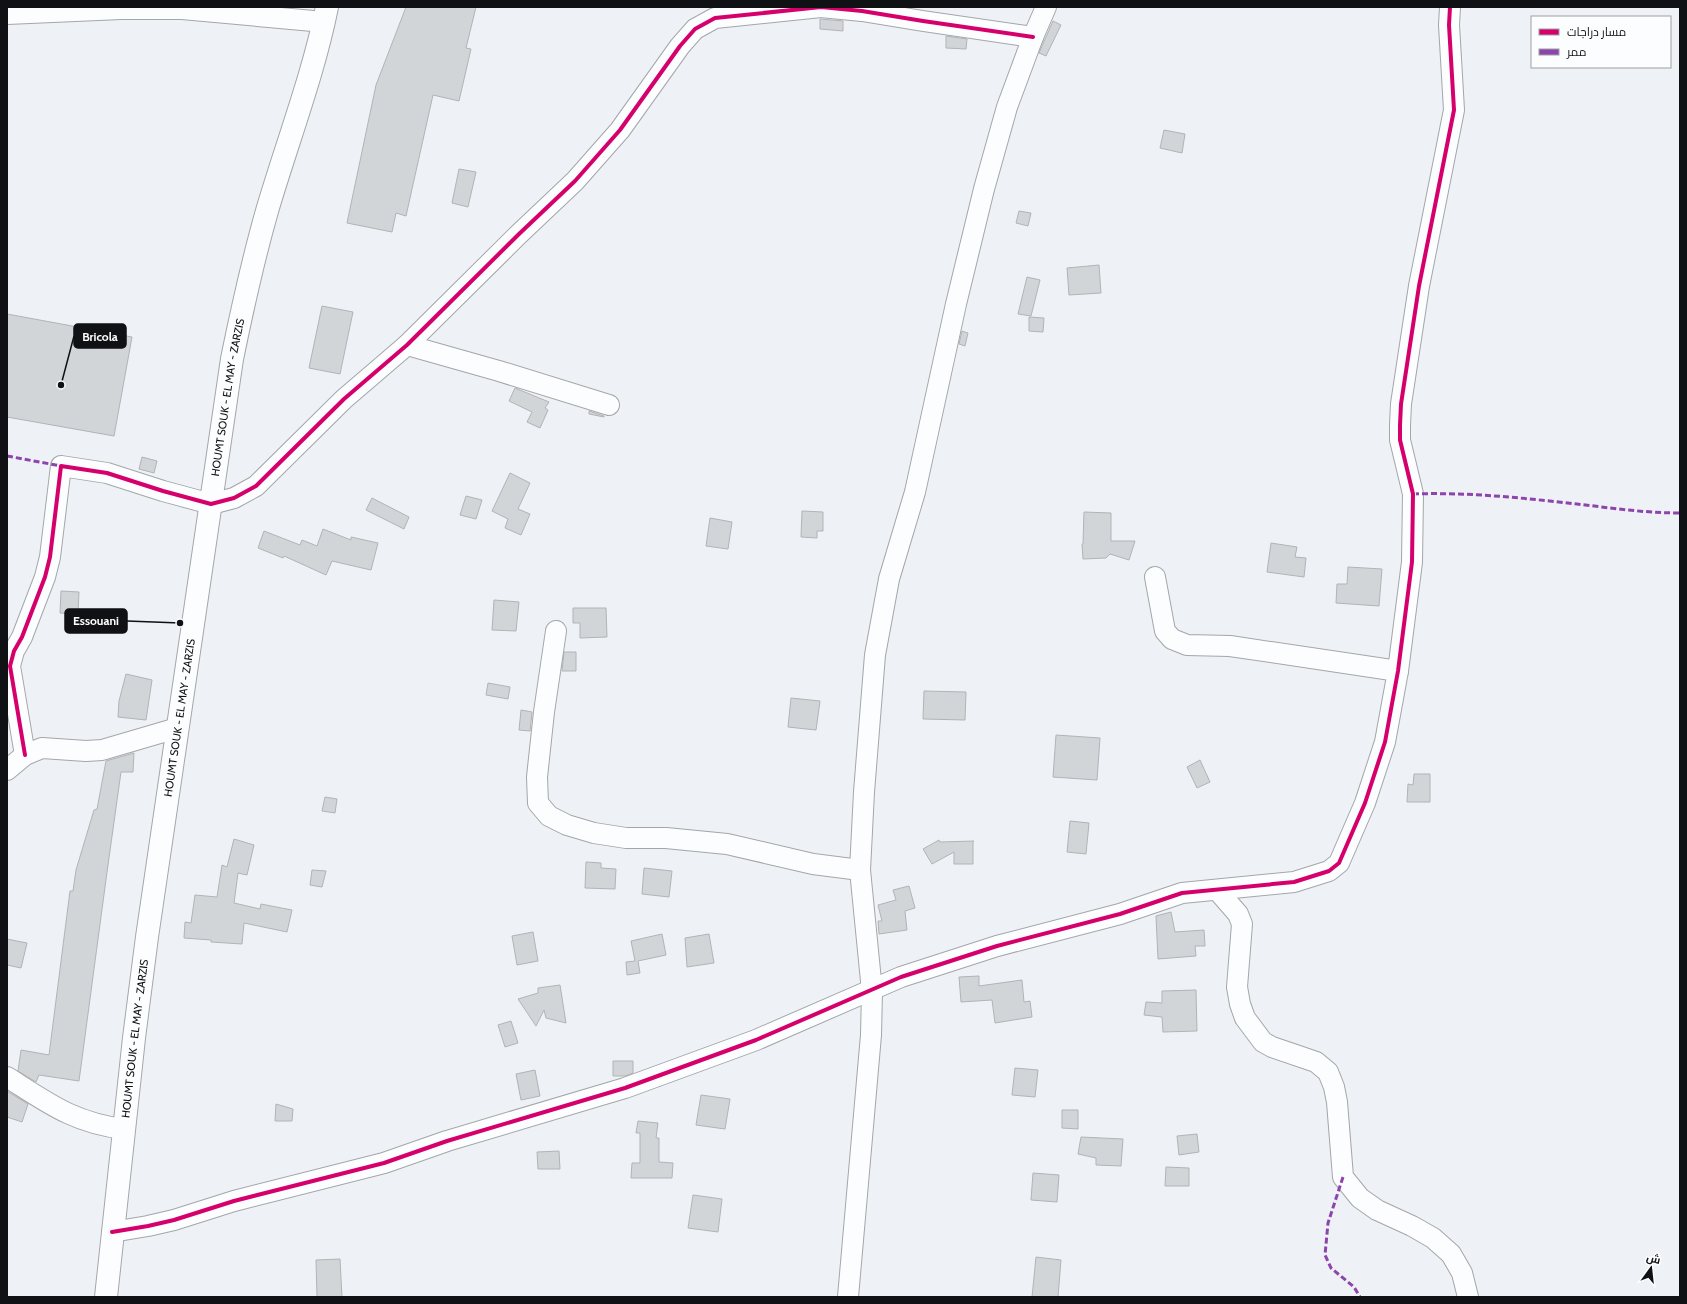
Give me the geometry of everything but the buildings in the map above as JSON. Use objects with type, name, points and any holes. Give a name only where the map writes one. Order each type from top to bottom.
[{"type":"main road","name":"HOUMT SOUK - EL MAY - ZARZIS","points":[[106,1297],[112,1232],[147,937],[232,359],[243,305],[267,213],[326,14]]},
{"type":"street","points":[[25,755],[10,666],[14,651],[22,637],[45,577],[50,557],[61,466],[107,473],[163,491],[211,504],[234,498],[256,486],[344,399],[407,345],[575,181],[620,130],[680,46],[695,30],[715,18],[821,7],[862,10],[923,21],[1033,37]]},
{"type":"street","points":[[848,1297],[871,1036],[872,991],[860,870],[864,792],[875,655],[882,612],[915,492],[984,189],[1007,107],[1033,37],[1046,7]]},
{"type":"street","points":[[112,1232],[174,1220],[234,1200],[384,1163],[447,1141],[625,1088],[756,1040],[872,991],[901,977],[997,946],[1120,914],[1182,893],[1218,891],[1294,882],[1329,871],[1339,863],[1365,803],[1385,742],[1398,670],[1413,547],[1413,494],[1400,440],[1401,404],[1419,286],[1454,110],[1449,26],[1450,7]]},
{"type":"street","points":[[7,14],[121,8],[326,14]]},
{"type":"street","points":[[407,345],[609,405]]},
{"type":"street","points":[[1155,578],[1165,631],[1172,639],[1187,645],[1230,646],[1398,670]]},
{"type":"street","points":[[556,631],[544,712],[537,777],[538,803],[549,816],[567,825],[594,833],[626,838],[666,838],[727,844],[813,864],[860,870]]},
{"type":"street","points":[[7,770],[25,755],[42,748],[86,751],[102,750],[177,728]]},
{"type":"street","points":[[1218,891],[1238,914],[1242,924],[1237,987],[1240,1004],[1245,1018],[1263,1042],[1272,1047],[1316,1062],[1328,1072],[1334,1087],[1337,1102],[1343,1177],[1360,1198],[1377,1210],[1412,1226],[1433,1238],[1451,1254],[1462,1273],[1468,1297]]},
{"type":"street","points":[[7,1077],[62,1112],[107,1127],[124,1128]]},
{"type":"marked path","points":[[7,456],[61,466]]},
{"type":"marked path","points":[[1413,494],[1495,496],[1641,511],[1680,513]]},
{"type":"marked path","points":[[1343,1177],[1328,1223],[1325,1255],[1331,1268],[1354,1287],[1360,1297]]},
{"type":"cycle path","points":[[25,755],[10,666],[14,651],[22,637],[45,577],[50,557],[61,466],[107,473],[163,491],[211,504],[234,498],[256,486],[344,399],[407,345],[575,181],[620,130],[680,46],[695,29],[715,18],[821,7],[862,11],[1033,37]]},
{"type":"cycle path","points":[[112,1232],[174,1220],[234,1201],[384,1163],[447,1141],[625,1088],[756,1040],[901,977],[997,946],[1120,914],[1182,893],[1294,882],[1329,871],[1339,863],[1365,803],[1385,742],[1398,671],[1412,562],[1413,494],[1400,440],[1401,404],[1419,286],[1454,110],[1449,25],[1450,7]]},
{"type":"place","name":"Bricola","points":[[61,385]]},
{"type":"place","name":"Essouani","points":[[180,623]]}]
